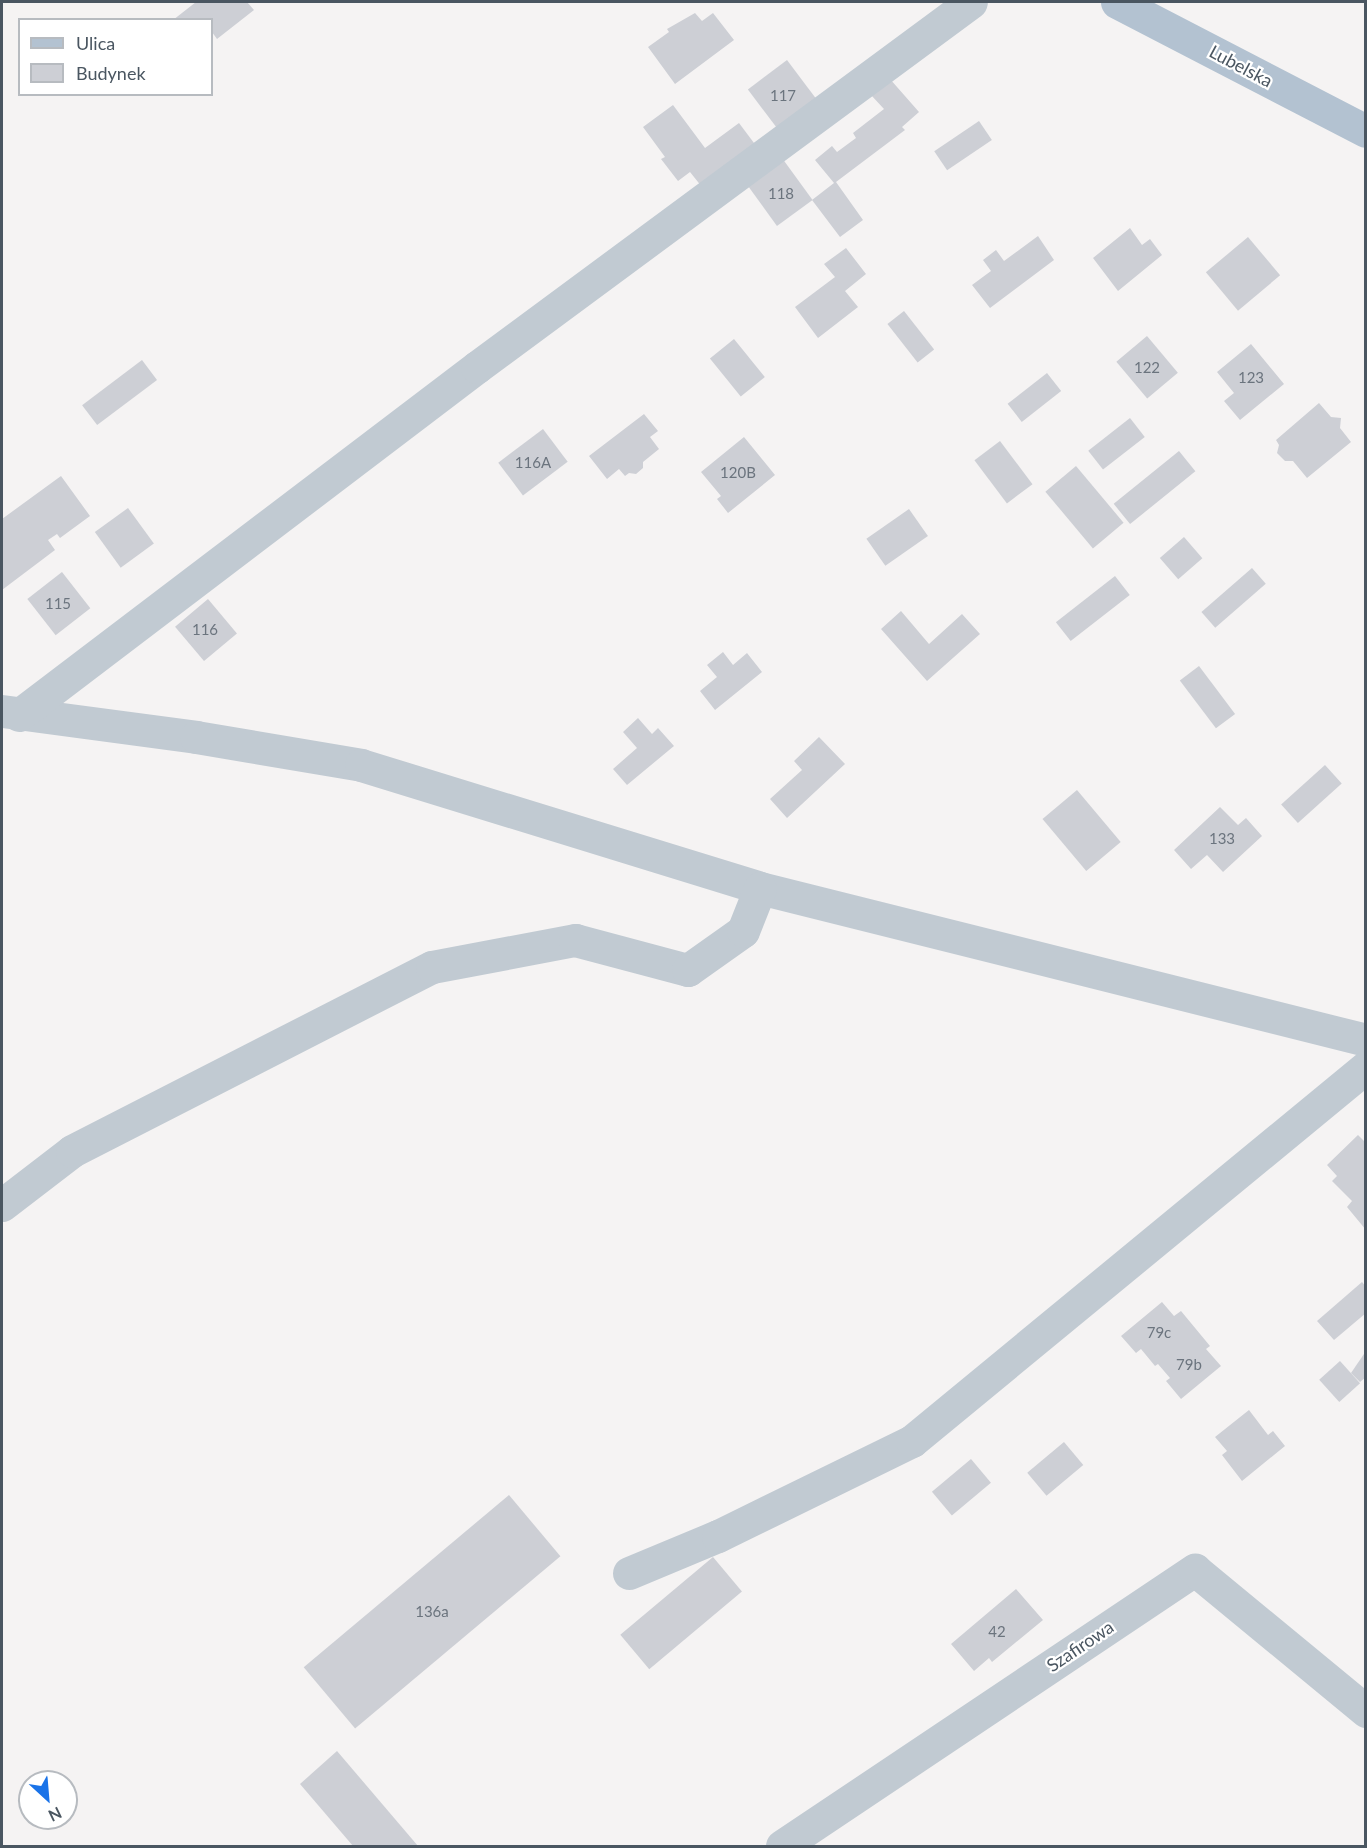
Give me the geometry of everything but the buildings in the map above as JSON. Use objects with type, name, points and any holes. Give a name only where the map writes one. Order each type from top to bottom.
[{"type":"main road","name":"Lubelska","points":[[1117,2],[1365,131]]},
{"type":"street","points":[[10,713],[971,2]]},
{"type":"street","points":[[10,713],[196,737],[361,765],[760,888],[1365,1040]]},
{"type":"street","points":[[2,1205],[72,1151],[432,967],[575,940],[688,970],[743,931],[760,888]]},
{"type":"street","points":[[629,1573],[718,1536],[912,1441],[1365,1067]]},
{"type":"street","name":"Szafirowa","points":[[782,1846],[1195,1570],[1365,1711]]}]
